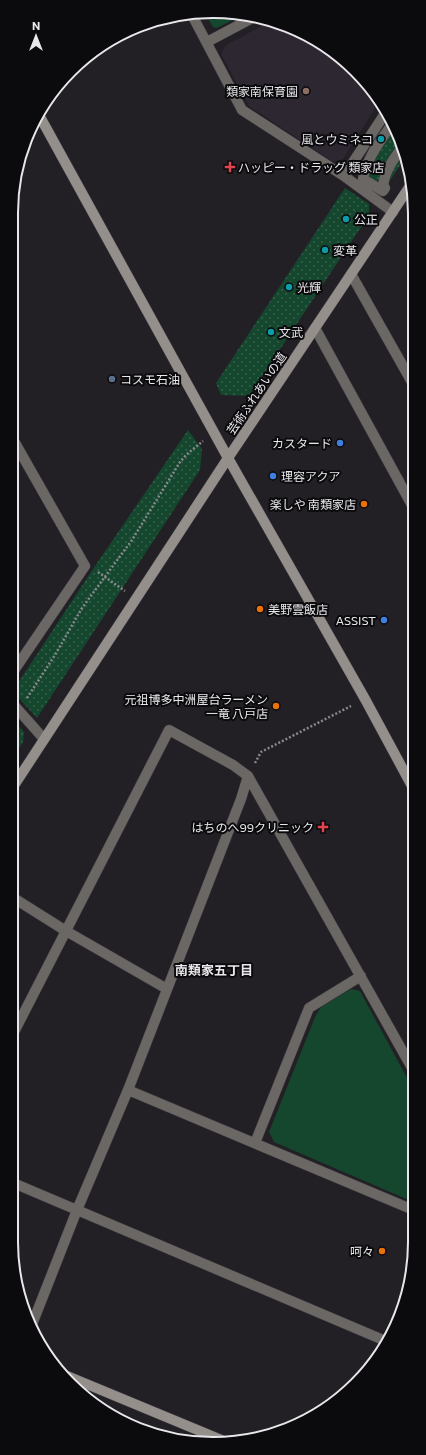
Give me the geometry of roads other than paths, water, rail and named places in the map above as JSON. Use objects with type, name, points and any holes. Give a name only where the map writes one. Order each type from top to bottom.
[{"type":"street","points":[[194,19],[242,110],[344,176],[393,212]]},
{"type":"street","points":[[207,42],[246,21]]},
{"type":"street","points":[[344,176],[383,117]]},
{"type":"street","points":[[42,120],[228,458],[365,699],[408,779]]},
{"type":"street","points":[[389,129],[369,159],[363,179],[383,191],[385,188],[383,186],[384,177],[391,161],[398,152]]},
{"type":"street","name":"芸術ふれあいの道","points":[[18,779],[228,458],[407,191]]},
{"type":"street","points":[[351,274],[408,375]]},
{"type":"street","points":[[315,328],[408,498]]},
{"type":"street","points":[[18,448],[85,566],[18,665]]},
{"type":"street","points":[[18,709],[44,739]]},
{"type":"street","points":[[18,1024],[169,730],[233,765],[248,776],[408,1061]]},
{"type":"street","points":[[34,1319],[77,1210],[128,1090],[241,799],[248,776]]},
{"type":"street","points":[[18,901],[66,931],[167,989]]},
{"type":"street","points":[[255,1143],[309,1008],[360,976]]},
{"type":"street","points":[[128,1090],[408,1208]]},
{"type":"street","points":[[18,1185],[382,1340]]},
{"type":"street","points":[[74,1379],[214,1437]]},
{"type":"place","name":"類家南保育園","points":[[306,91]]},
{"type":"place","name":"風とウミネコ","points":[[381,139]]},
{"type":"place","name":"ハッピー・ドラッグ 類家店","points":[[230,167]]},
{"type":"place","name":"公正","points":[[346,219]]},
{"type":"place","name":"変革","points":[[325,250]]},
{"type":"place","name":"光輝","points":[[289,287]]},
{"type":"place","name":"文武","points":[[271,332]]},
{"type":"place","name":"コスモ石油","points":[[112,379]]},
{"type":"place","name":"カスタード","points":[[340,443]]},
{"type":"place","name":"理容アクア","points":[[273,476]]},
{"type":"place","name":"楽しや 南類家店","points":[[364,504]]},
{"type":"place","name":"美野雲飯店","points":[[260,609]]},
{"type":"place","name":"ASSIST","points":[[384,620]]},
{"type":"place","name":"元祖博多中洲屋台ラーメン 一竜 八戸店","points":[[276,706]]},
{"type":"place","name":"はちのへ99クリニック","points":[[323,827]]},
{"type":"place","name":"呵々","points":[[382,1251]]},
{"type":"district","name":"南類家五丁目","points":[[214,970]]}]
